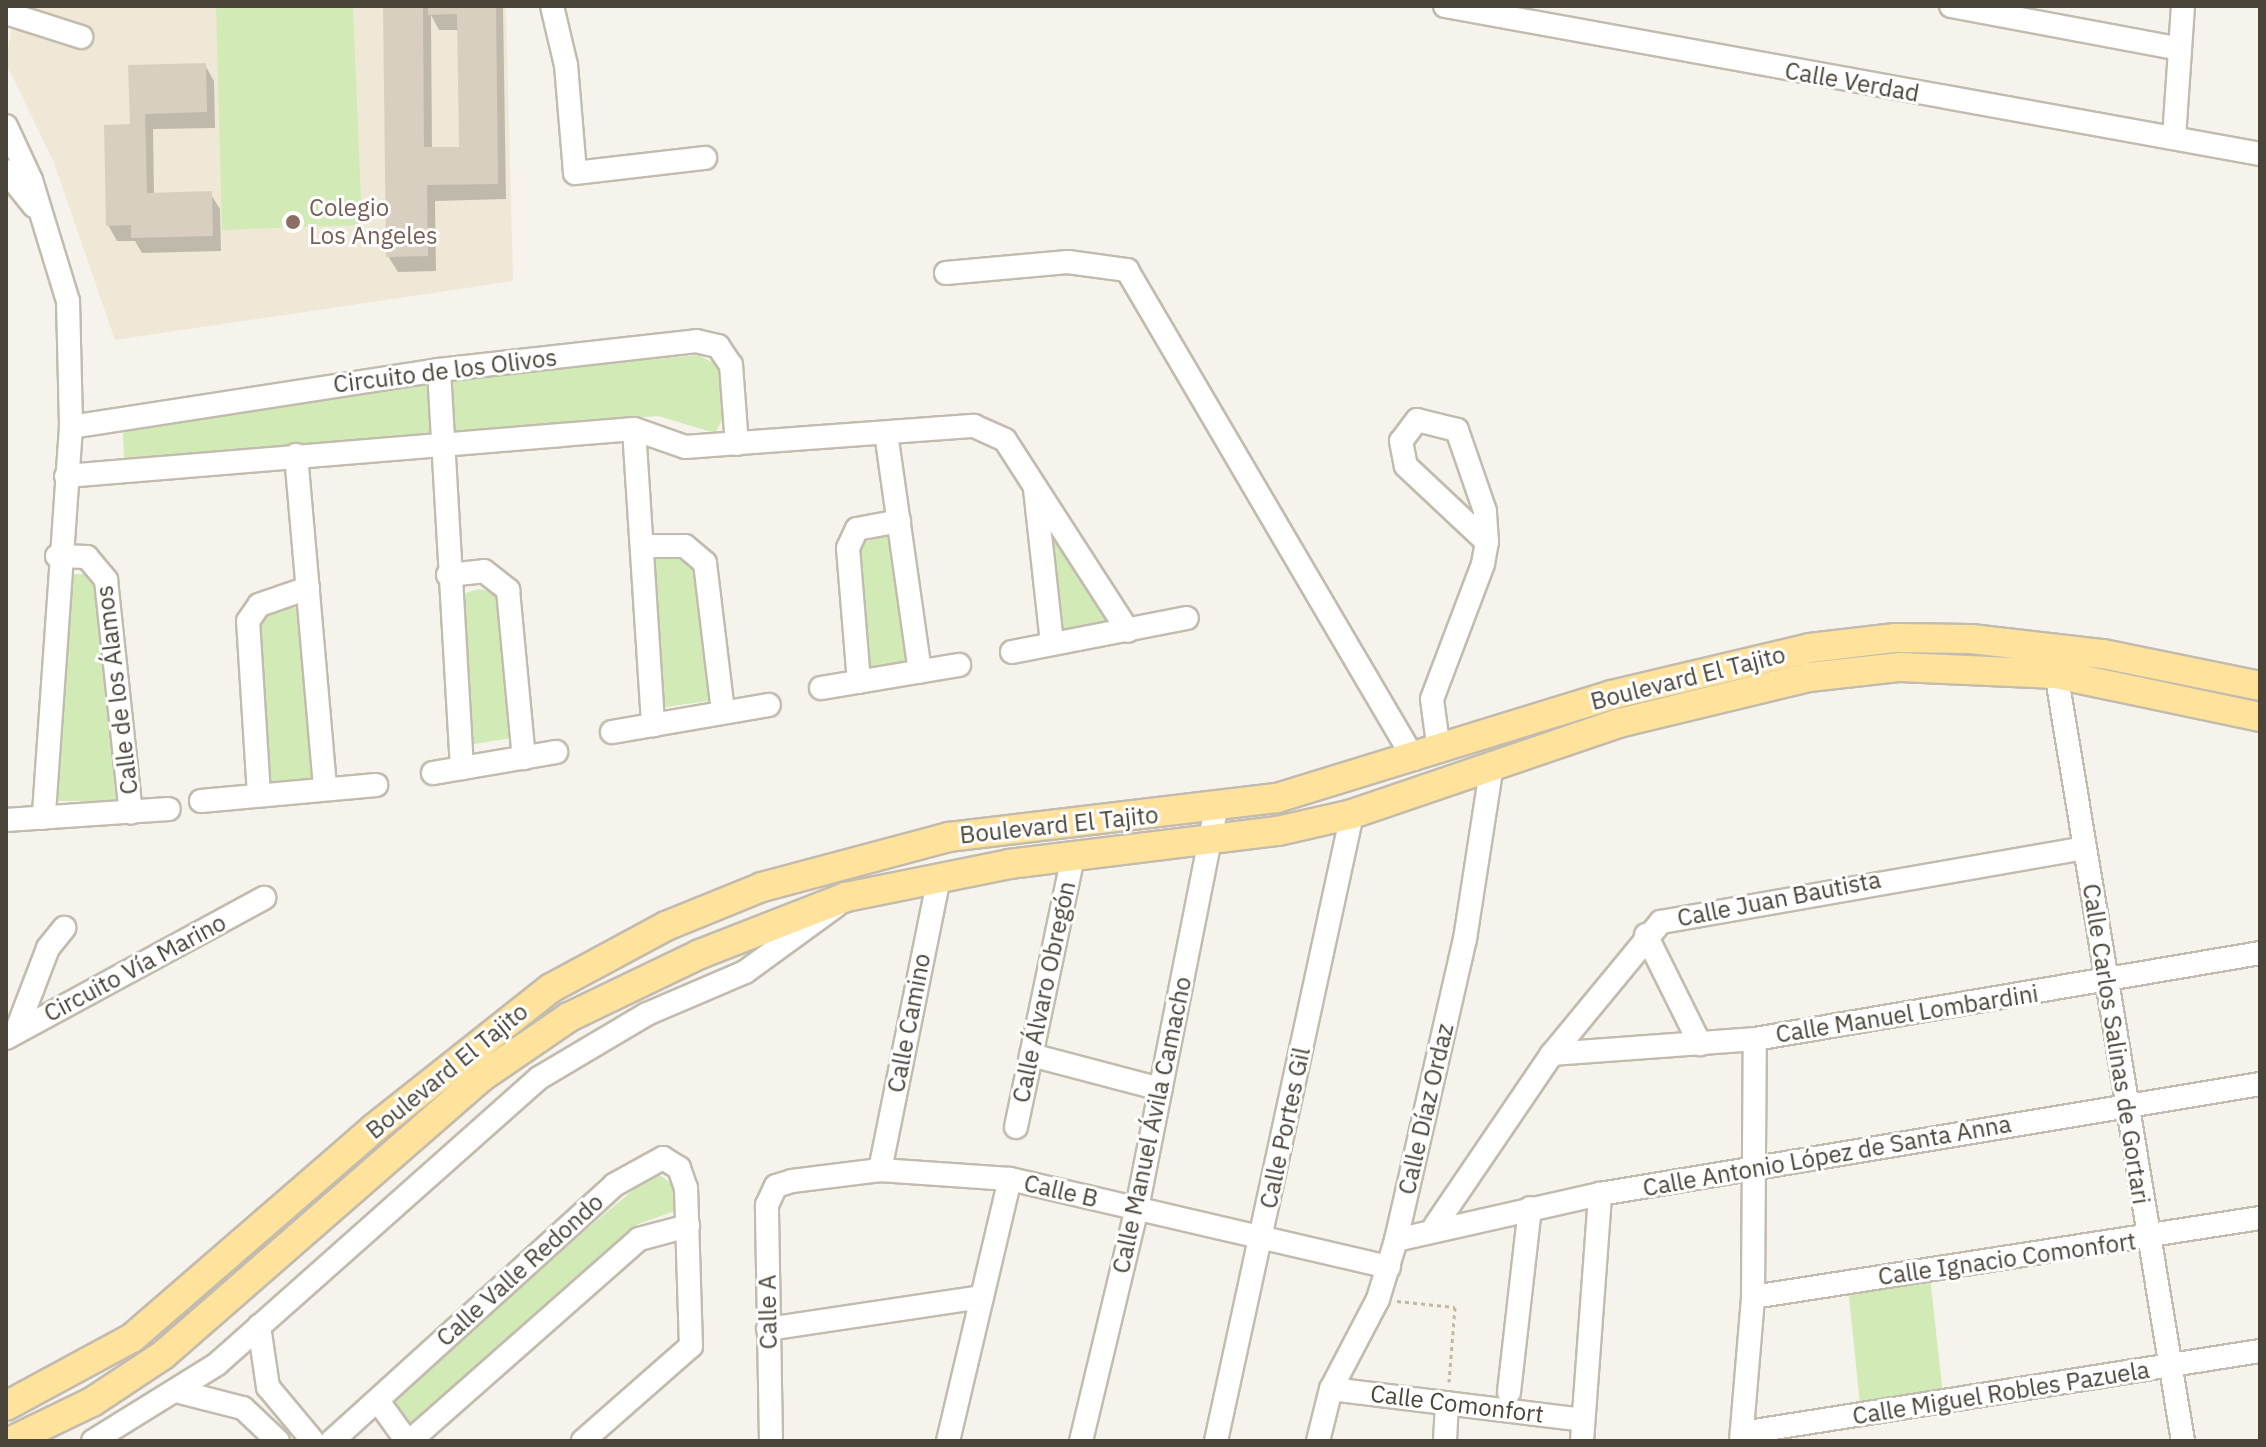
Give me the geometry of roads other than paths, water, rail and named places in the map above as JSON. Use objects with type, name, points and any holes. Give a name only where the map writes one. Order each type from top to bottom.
[{"type":"main road","name":"Boulevard El Tajito","points":[[6,1406],[132,1338],[373,1129],[551,988],[666,926],[762,887],[949,837],[1216,808],[1340,783],[1624,691],[1810,648],[1895,638],[2260,686]]},
{"type":"main road","name":"Boulevard El Tajito","points":[[11,1441],[92,1402],[163,1355],[480,1078],[569,1017],[700,954],[846,897],[939,877],[1073,857],[1209,844],[1352,814],[1619,723],[1809,677],[1900,667],[2054,660],[2260,717]]},
{"type":"main road","points":[[373,1129],[394,1153]]},
{"type":"street","points":[[552,6],[568,77],[575,173],[705,158]]},
{"type":"street","name":"Calle Verdad","points":[[1445,6],[2260,154]]},
{"type":"street","points":[[1951,6],[2048,15],[2180,49]]},
{"type":"street","points":[[2174,138],[2183,6]]},
{"type":"street","points":[[6,13],[81,37]]},
{"type":"street","name":"Calle de los Álamos","points":[[6,126],[68,301],[71,427],[57,556],[44,818]]},
{"type":"street","name":"Calle de los Álamos","points":[[6,171],[39,213]]},
{"type":"street","points":[[946,273],[1068,262],[1127,270],[1427,755]]},
{"type":"street","name":"Circuito de los Olivos","points":[[71,427],[439,370],[708,342],[731,365],[737,444]]},
{"type":"street","points":[[439,370],[448,575],[462,768]]},
{"type":"street","points":[[1427,755],[1432,699],[1487,542],[1480,488],[1457,430],[1417,420],[1401,441],[1406,466],[1487,542]]},
{"type":"street","points":[[66,476],[634,429],[685,447],[974,426],[996,432],[1035,484],[1128,631]]},
{"type":"street","points":[[634,429],[646,546],[653,725]]},
{"type":"street","points":[[886,433],[920,672]]},
{"type":"street","points":[[296,455],[325,789]]},
{"type":"street","points":[[1035,484],[1052,644]]},
{"type":"street","points":[[859,682],[848,548],[857,529],[899,521]]},
{"type":"street","points":[[646,546],[685,546],[705,563],[723,712]]},
{"type":"street","name":"Calle de los Álamos","points":[[57,556],[92,560],[106,580],[131,813]]},
{"type":"street","points":[[448,575],[484,571],[508,590],[524,758]]},
{"type":"street","points":[[259,795],[248,621],[259,605],[308,588]]},
{"type":"street","points":[[1012,652],[1187,618]]},
{"type":"street","name":"Calle Carlos Salinas de Gortari","points":[[2054,660],[2104,982],[2183,1441]]},
{"type":"street","points":[[821,688],[959,665]]},
{"type":"street","points":[[612,732],[769,705]]},
{"type":"street","points":[[433,773],[556,752]]},
{"type":"street","name":"Calle Díaz Ordaz","points":[[1318,1441],[1331,1389],[1378,1299],[1396,1240],[1465,939],[1492,764]]},
{"type":"street","points":[[201,801],[376,785]]},
{"type":"street","name":"Calle Manuel Ávila Camacho","points":[[1081,1441],[1137,1208],[1216,808]]},
{"type":"street","name":"Calle de los Álamos","points":[[6,820],[169,809]]},
{"type":"street","name":"Calle Portes Gil","points":[[1216,1441],[1352,814]]},
{"type":"street","name":"Calle Juan Bautista","points":[[1435,1226],[1552,1054],[1646,935],[1678,916],[2083,848]]},
{"type":"street","name":"Calle Álvaro Obregón","points":[[1016,1127],[1073,857]]},
{"type":"street","name":"Calle Camino","points":[[880,1170],[939,877]]},
{"type":"street","points":[[93,1441],[180,1392],[259,1326],[526,1087],[647,1014],[745,972],[846,897]]},
{"type":"street","name":"Circuito Vía Marino","points":[[11,1035],[264,898]]},
{"type":"street","points":[[11,1035],[48,948],[64,928]]},
{"type":"street","points":[[1646,935],[1700,1044]]},
{"type":"street","name":"Calle Manuel Lombardini","points":[[1552,1054],[1755,1039],[2260,953]]},
{"type":"street","points":[[1741,1437],[1753,1297],[1755,1039]]},
{"type":"street","points":[[1031,1055],[1161,1089]]},
{"type":"street","name":"Calle Antonio López de Santa Anna","points":[[1396,1240],[1435,1226],[1600,1194],[2260,1084]]},
{"type":"street","name":"Calle Valle Redondo","points":[[332,1441],[614,1185],[653,1158],[671,1161],[686,1188],[688,1226]]},
{"type":"street","name":"Calle B","points":[[776,1186],[880,1170],[1010,1179],[1389,1267]]},
{"type":"street","points":[[948,1441],[1010,1179]]},
{"type":"street","name":"Calle A","points":[[771,1441],[767,1205],[776,1186]]},
{"type":"street","points":[[1582,1430],[1600,1194]]},
{"type":"street","points":[[1509,1392],[1530,1208]]},
{"type":"street","name":"Calle Ignacio Comonfort","points":[[1753,1297],[2148,1238],[2260,1218]]},
{"type":"street","points":[[378,1401],[401,1438],[639,1239],[688,1226],[691,1346],[583,1441]]},
{"type":"street","points":[[768,1329],[982,1297]]},
{"type":"street","points":[[259,1326],[268,1387],[313,1441]]},
{"type":"street","name":"Calle Miguel Robles Pazuela","points":[[1741,1437],[2260,1351]]},
{"type":"street","points":[[243,1408],[268,1387]]},
{"type":"street","name":"Calle Comonfort","points":[[1331,1389],[1447,1403],[1582,1430]]},
{"type":"street","points":[[180,1392],[243,1408],[278,1441]]},
{"type":"street","points":[[1445,1441],[1447,1403]]},
{"type":"place","name":"Colegio Los Angeles","points":[[293,222]]}]
